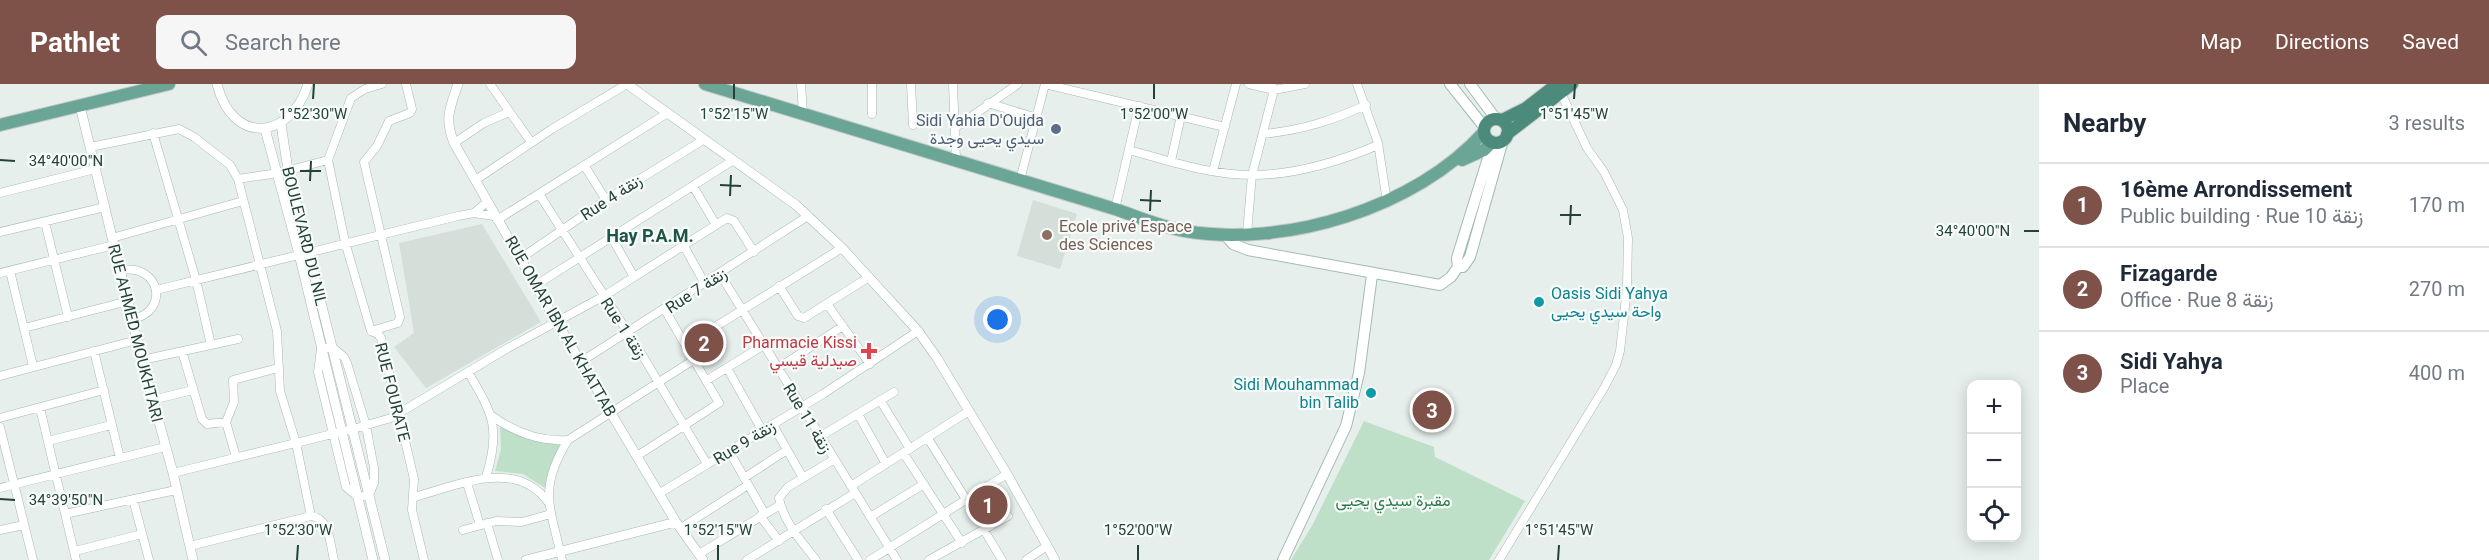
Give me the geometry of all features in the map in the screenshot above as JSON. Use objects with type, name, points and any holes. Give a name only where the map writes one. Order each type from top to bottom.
[{"type":"highway","points":[[1494,136],[1489,121],[1526,108],[1559,88],[1572,84]]},
{"type":"highway","points":[[1494,136],[1559,88]]},
{"type":"highway","points":[[1494,136],[1507,126],[1499,119]]},
{"type":"main road","points":[[0,125],[169,84]]},
{"type":"main road","points":[[705,84],[1115,209],[1166,227],[1224,234],[1310,226],[1368,210],[1387,202],[1450,165],[1469,149],[1494,136]]},
{"type":"main road","points":[[1450,84],[1494,136]]},
{"type":"main road","points":[[1470,84],[1499,119]]},
{"type":"main road","points":[[1224,234],[1233,244],[1248,250],[1434,286],[1446,282],[1458,267],[1456,258],[1486,182],[1494,136]]},
{"type":"main road","points":[[1283,560],[1346,426],[1359,373],[1372,274]]},
{"type":"street","points":[[217,84],[225,107],[235,119],[249,126],[265,129],[281,124],[298,107],[308,84]]},
{"type":"street","points":[[238,179],[278,173],[328,160],[351,98],[365,89],[382,84]]},
{"type":"street","points":[[371,331],[398,323],[400,317],[364,162],[377,146],[389,122],[410,113],[412,109],[406,84]]},
{"type":"street","name":"RUE OMAR IBN AL KHATTAB","points":[[458,84],[448,118],[448,128],[454,142],[556,321],[678,525],[701,557]]},
{"type":"street","points":[[490,84],[531,142]]},
{"type":"street","points":[[477,179],[531,142],[627,84],[808,216],[842,248],[918,331],[937,358],[1007,474],[1055,560]]},
{"type":"street","points":[[801,84],[803,113]]},
{"type":"street","points":[[872,84],[872,114]]},
{"type":"street","points":[[911,84],[913,125]]},
{"type":"street","points":[[953,84],[956,160]]},
{"type":"street","points":[[955,128],[1018,84]]},
{"type":"street","points":[[1020,180],[1045,84],[1225,127]]},
{"type":"street","points":[[1213,171],[1236,84]]},
{"type":"street","points":[[1249,84],[1272,87],[1305,84]]},
{"type":"street","points":[[1357,84],[1378,145],[1387,202]]},
{"type":"street","points":[[1247,233],[1252,175],[1272,87]]},
{"type":"street","points":[[1500,560],[1616,366],[1623,334],[1629,257],[1623,210],[1604,172],[1587,148],[1559,88]]},
{"type":"street","points":[[988,104],[1036,118]]},
{"type":"street","points":[[1263,134],[1298,130],[1335,119],[1366,105]]},
{"type":"street","name":"RUE AHMED MOUKHTARI","points":[[80,106],[193,560]]},
{"type":"street","points":[[1115,209],[1139,106]]},
{"type":"street","points":[[454,142],[484,123],[508,112]]},
{"type":"street","points":[[156,290],[474,213],[496,218],[539,194],[666,114]]},
{"type":"street","points":[[1171,161],[1181,116]]},
{"type":"street","name":"BOULEVARD DU NIL","points":[[281,124],[321,349],[373,560]]},
{"type":"street","points":[[90,147],[173,128],[184,130],[230,165],[238,179],[278,337],[280,391],[296,443],[311,516]]},
{"type":"street","name":"BOULEVARD DU NIL","points":[[265,129],[332,347],[385,560]]},
{"type":"street","points":[[153,133],[196,280],[211,345]]},
{"type":"street","name":"Rue 4 زنقة","points":[[520,258],[561,229],[703,140]]},
{"type":"street","points":[[1129,150],[1213,171],[1252,175],[1311,168],[1341,160],[1378,145]]},
{"type":"street","name":"RUE FOURATE","points":[[328,160],[345,243],[371,331],[381,338],[400,414],[414,479],[412,510],[424,560]]},
{"type":"street","points":[[536,285],[732,161]]},
{"type":"street","points":[[584,165],[606,200]]},
{"type":"street","points":[[0,193],[95,169]]},
{"type":"street","points":[[693,186],[716,225]]},
{"type":"street","name":"Rue 1 زنقة","points":[[539,194],[581,257],[707,464]]},
{"type":"street","points":[[0,273],[54,260],[177,218],[243,201]]},
{"type":"street","points":[[474,213],[487,202]]},
{"type":"street","points":[[0,232],[105,207]]},
{"type":"street","name":"Rue 7 زنقة","points":[[582,361],[665,310],[808,216]]},
{"type":"street","points":[[173,473],[366,426],[400,414],[556,321],[604,296],[729,218],[734,221],[754,252]]},
{"type":"street","points":[[45,222],[68,317]]},
{"type":"street","points":[[612,238],[634,277]]},
{"type":"street","points":[[684,246],[705,284]]},
{"type":"street","points":[[686,345],[842,248]]},
{"type":"street","points":[[122,270],[137,270],[146,273],[156,290],[156,301],[152,308],[143,316],[133,319]]},
{"type":"street","points":[[10,271],[33,366]]},
{"type":"street","name":"Rue 11 زنقة","points":[[720,274],[897,560]]},
{"type":"street","points":[[779,286],[801,319],[869,277]]},
{"type":"street","points":[[24,328],[128,301]]},
{"type":"street","points":[[827,304],[870,364]]},
{"type":"street","points":[[637,456],[719,403],[665,310]]},
{"type":"street","points":[[778,368],[843,326]]},
{"type":"street","name":"Rue 9 زنقة","points":[[660,493],[802,407],[918,331]]},
{"type":"street","points":[[142,360],[238,339]]},
{"type":"street","points":[[0,376],[137,340]]},
{"type":"street","points":[[707,380],[764,345]]},
{"type":"street","points":[[321,349],[332,347]]},
{"type":"street","name":"BOULEVARD DU NIL","points":[[332,347],[344,357],[347,363],[366,426],[375,477],[369,495]]},
{"type":"street","name":"BOULEVARD DU NIL","points":[[321,349],[318,372],[332,434],[346,487],[358,498]]},
{"type":"street","points":[[94,351],[120,458]]},
{"type":"street","points":[[182,351],[204,423],[226,422]]},
{"type":"street","points":[[561,556],[548,502],[548,489],[551,476],[568,440],[694,359]]},
{"type":"street","points":[[236,457],[226,422],[234,402],[233,380],[278,368]]},
{"type":"street","points":[[727,368],[762,430]]},
{"type":"street","points":[[468,372],[492,416],[502,424],[532,436],[568,440]]},
{"type":"street","points":[[0,418],[104,390]]},
{"type":"street","points":[[153,400],[193,390]]},
{"type":"street","points":[[821,436],[894,392]]},
{"type":"street","points":[[880,400],[924,484],[962,543]]},
{"type":"street","points":[[40,408],[76,556],[142,534]]},
{"type":"street","points":[[747,560],[826,509],[886,464],[969,411]]},
{"type":"street","points":[[858,414],[886,464]]},
{"type":"street","points":[[486,477],[494,449],[492,416]]},
{"type":"street","points":[[48,441],[111,424]]},
{"type":"street","points":[[773,425],[803,478]]},
{"type":"street","points":[[0,427],[33,560]]},
{"type":"street","points":[[927,437],[967,501]]},
{"type":"street","points":[[0,488],[165,447]]},
{"type":"street","points":[[744,478],[787,450]]},
{"type":"street","points":[[729,451],[779,541]]},
{"type":"street","points":[[804,560],[814,557],[794,531],[780,505],[780,494],[833,459]]},
{"type":"street","points":[[870,560],[1007,474]]},
{"type":"street","points":[[414,497],[486,477],[521,480],[536,488],[548,502]]},
{"type":"street","points":[[467,483],[498,560]]},
{"type":"street","points":[[870,517],[924,484]]},
{"type":"street","points":[[526,560],[561,556],[678,525],[748,485]]},
{"type":"street","points":[[65,514],[176,490]]},
{"type":"street","points":[[358,498],[369,495]]},
{"type":"street","points":[[133,499],[149,560]]},
{"type":"street","points":[[701,557],[780,505]]},
{"type":"street","points":[[826,509],[858,560]]},
{"type":"street","points":[[463,530],[502,520],[522,522],[552,514]]},
{"type":"street","points":[[190,546],[311,516],[320,517],[324,522],[334,560]]},
{"type":"street","points":[[929,560],[945,556],[962,543],[1008,516]]},
{"type":"street","points":[[0,530],[24,525]]},
{"type":"street","points":[[984,530],[1002,560]]},
{"type":"street","points":[[1026,560],[1047,546]]},
{"type":"shaded area","name":"Ecole privé Espace des Sciences","points":[[1033,200],[1077,214],[1060,269],[1017,256]]},
{"type":"shaded area","points":[[482,224],[541,322],[426,388],[394,347],[414,333],[399,243]]},
{"type":"green space","name":"مقبرة سيدي يحيى","points":[[1364,421],[1434,447],[1435,457],[1525,501],[1489,560],[1291,560],[1313,524]]},
{"type":"green space","points":[[500,427],[529,439],[562,446],[552,464],[545,488],[523,474],[495,471],[501,449]]},
{"type":"place","name":"Sidi Yahia D'Oujda سيدي يحيى وجدة","points":[[1056,129]]},
{"type":"place","name":"Ecole privé Espace des Sciences","points":[[1047,235]]},
{"type":"place","name":"Oasis Sidi Yahya واحة سيدي يحيى","points":[[1539,302]]},
{"type":"place","name":"Fizagarde","points":[[704,343]]},
{"type":"place","name":"Pharmacie Kissi صيدلية قيسي","points":[[869,351]]},
{"type":"place","name":"Sidi Mouhammad bin Talib","points":[[1371,393]]},
{"type":"place","name":"Sidi Yahya","points":[[1432,410]]},
{"type":"place","name":"16ème Arrondissement","points":[[988,505]]},
{"type":"district","name":"Hay P.A.M.","points":[[650,236]]}]
